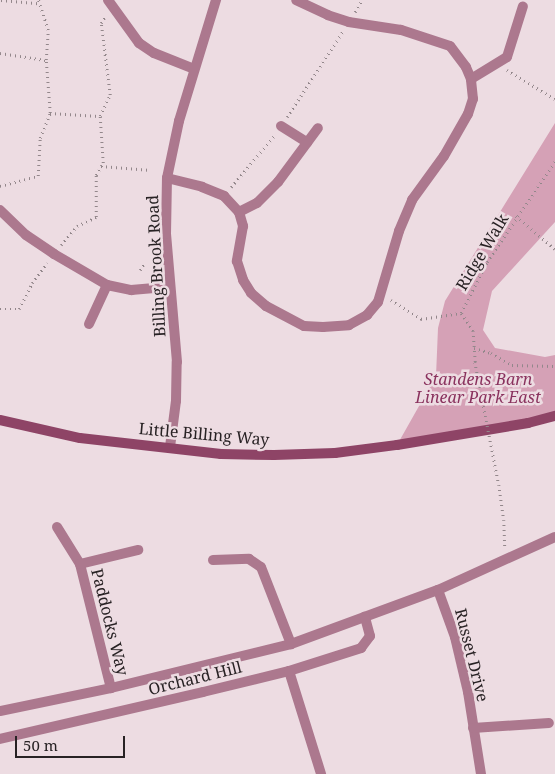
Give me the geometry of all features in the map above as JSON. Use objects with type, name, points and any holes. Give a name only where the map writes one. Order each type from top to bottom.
[{"type":"street","name":"Billing Brook Road","points":[[170,447],[176,401],[177,362],[169,287],[165,208],[167,178],[172,150],[194,69],[216,0]]},
{"type":"street","points":[[167,178],[202,187],[224,196],[239,212],[243,226],[237,261],[243,280],[252,292],[273,310],[304,326],[349,325],[367,315],[381,294],[399,231],[412,200],[444,156],[468,114],[473,99],[471,79],[466,67],[450,46],[401,30],[349,22],[328,16],[296,0]]},
{"type":"street","points":[[110,3],[138,43],[154,53],[194,69]]},
{"type":"street","points":[[471,79],[498,64],[507,56],[512,46],[523,6]]},
{"type":"street","points":[[282,126],[307,142]]},
{"type":"street","points":[[239,212],[257,202],[278,182],[318,128]]},
{"type":"street","points":[[0,210],[26,235],[54,254],[107,284],[131,290],[169,287]]},
{"type":"street","points":[[89,324],[107,284]]},
{"type":"street","name":"Little Billing Way","points":[[0,420],[80,438],[221,454],[274,455],[335,453],[528,423],[555,416]]},
{"type":"street","name":"Paddocks Way","points":[[57,526],[80,564],[112,688]]},
{"type":"street","name":"Orchard Hill","points":[[0,711],[112,688],[291,644],[438,590],[555,537]]},
{"type":"street","name":"Paddocks Way","points":[[80,564],[138,550]]},
{"type":"street","points":[[213,560],[249,558],[261,567],[291,644]]},
{"type":"street","name":"Russet Drive","points":[[438,590],[455,637],[468,692],[481,774]]},
{"type":"street","name":"Orchard Hill","points":[[0,738],[289,671],[361,648],[370,636],[365,618]]},
{"type":"street","points":[[289,671],[321,774]]},
{"type":"street","name":"Russet Drive","points":[[474,728],[549,723]]},
{"type":"path","points":[[0,186],[38,176],[40,138],[50,113],[46,60],[48,30],[38,2],[1,0]]},
{"type":"path","points":[[224,196],[282,126],[362,0]]},
{"type":"path","points":[[0,309],[19,309],[32,283],[76,226],[96,217],[96,176],[103,163],[100,116],[110,95],[101,22],[110,3]]},
{"type":"path","points":[[0,53],[46,60]]},
{"type":"path","points":[[498,64],[555,99]]},
{"type":"path","points":[[50,113],[100,116]]},
{"type":"path","name":"Ridge Walk","points":[[505,561],[504,520],[499,485],[475,362],[472,331],[461,313],[487,262],[516,216],[555,161]]},
{"type":"path","points":[[101,166],[152,170]]},
{"type":"path","points":[[516,216],[555,249]]},
{"type":"path","points":[[140,270],[144,262]]},
{"type":"path","points":[[381,294],[421,319],[461,313]]},
{"type":"path","points":[[474,348],[491,353],[512,366],[555,366]]},
{"type":"green space","name":"Standens Barn Linear Park East","points":[[555,123],[555,222],[492,291],[483,330],[495,348],[545,357],[555,355],[555,416],[397,445],[436,376],[438,328],[445,301]]}]
